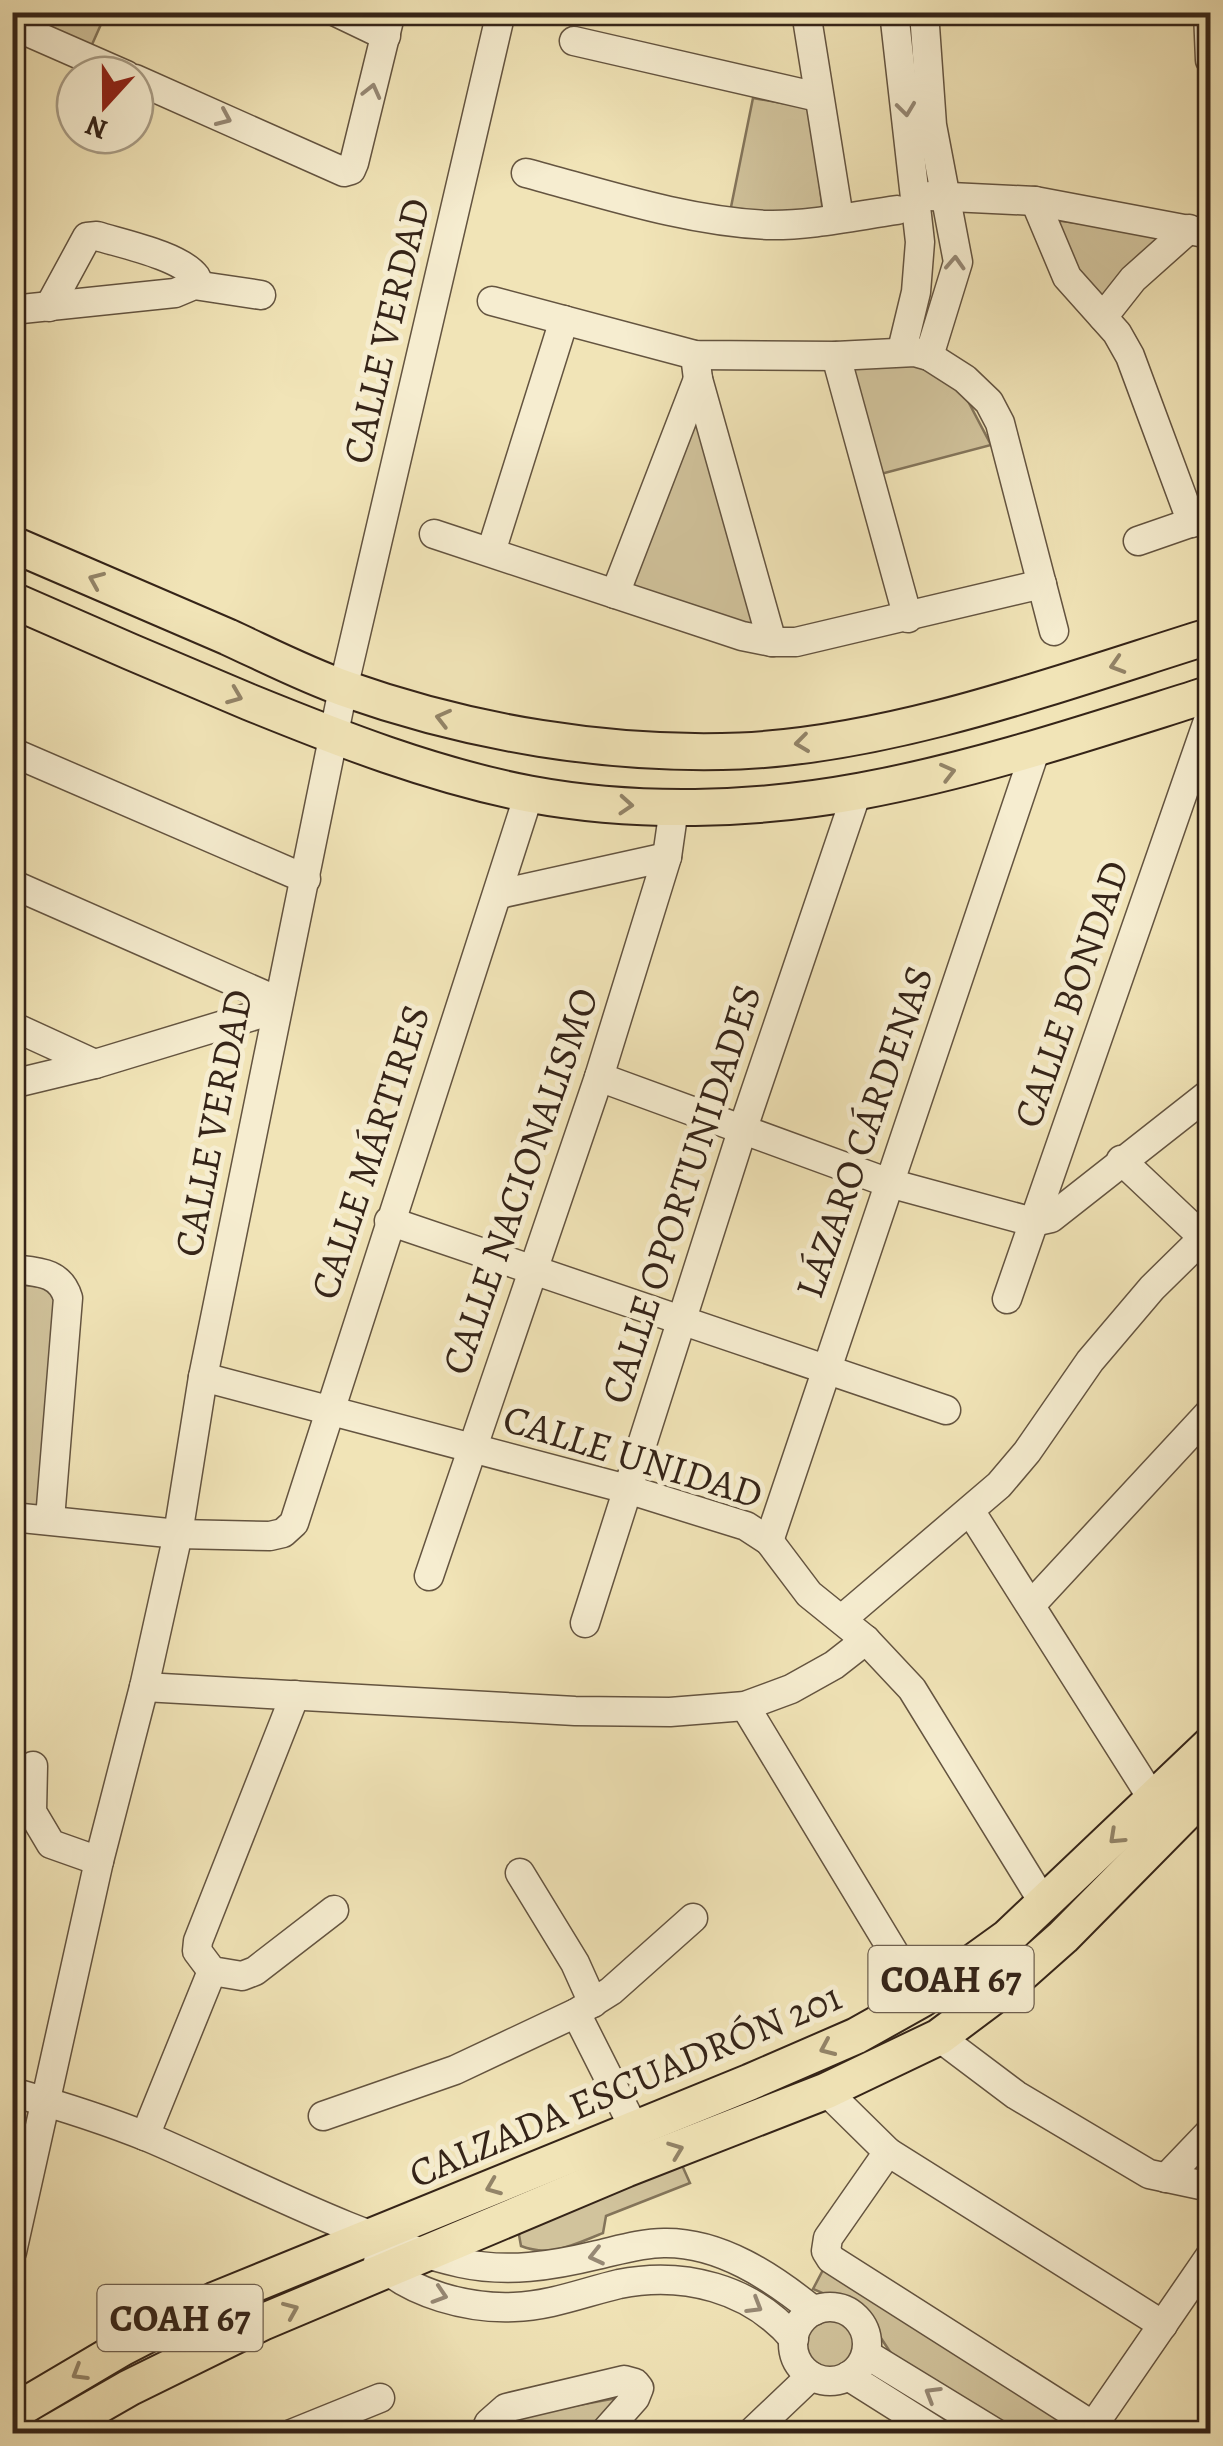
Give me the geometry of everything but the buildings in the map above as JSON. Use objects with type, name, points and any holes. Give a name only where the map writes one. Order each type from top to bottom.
[{"type":"main road","points":[[12,544],[344,688],[444,719],[539,738],[652,751],[743,750],[836,739],[1026,693],[1210,636]]},
{"type":"main road","points":[[12,600],[334,737],[430,769],[529,794],[674,808],[756,804],[857,792],[946,774],[1210,694]]},
{"type":"main road","name":"CALZADA ESCUADRÓN 201","points":[[49,2434],[201,2352],[428,2252],[625,2146],[856,2036],[922,1999],[977,1962],[1045,1905],[1210,1744]]},
{"type":"main road","name":"CALZADA ESCUADRÓN 201","points":[[12,2413],[122,2348],[355,2232],[625,2146],[826,2091],[939,2037],[1010,1984],[1063,1936],[1210,1788]]},
{"type":"street","points":[[155,88],[344,172],[350,170],[389,24],[336,12]]},
{"type":"street","name":"CALLE VERDAD","points":[[12,2252],[99,1861],[178,1534],[203,1376],[344,688],[501,12]]},
{"type":"street","points":[[806,12],[839,218]]},
{"type":"street","points":[[894,12],[919,201],[915,353]]},
{"type":"street","points":[[915,353],[958,262],[919,201],[932,125],[924,12]]},
{"type":"street","points":[[1208,12],[1210,60]]},
{"type":"street","points":[[12,25],[80,55]]},
{"type":"street","points":[[574,41],[818,97]]},
{"type":"street","points":[[526,173],[670,210],[770,225],[839,218],[919,201],[1035,201],[1200,232]]},
{"type":"street","points":[[1035,201],[1067,277],[1118,333],[1201,519],[1138,541]]},
{"type":"street","points":[[1103,317],[1132,279],[1200,232]]},
{"type":"street","points":[[48,307],[87,237],[98,236],[176,262],[190,269],[196,277],[194,285]]},
{"type":"street","points":[[12,310],[176,293],[194,285],[261,296]]},
{"type":"street","points":[[492,300],[564,320],[697,367],[915,353],[966,379],[989,402],[1000,423],[1054,631]]},
{"type":"street","points":[[491,552],[564,320]]},
{"type":"street","points":[[836,356],[908,618]]},
{"type":"street","points":[[615,594],[697,367]]},
{"type":"street","points":[[697,367],[772,642]]},
{"type":"street","points":[[434,534],[742,636],[772,642],[796,642],[908,618],[1042,584]]},
{"type":"street","name":"CALLE BONDAD","points":[[1007,1300],[1210,716]]},
{"type":"street","name":"LÁZARO CÁRDENAS","points":[[769,1541],[1036,748]]},
{"type":"street","points":[[12,752],[306,878]]},
{"type":"street","name":"CALLE OPORTUNIDADES","points":[[584,1622],[742,1131],[857,792]]},
{"type":"street","name":"CALLE MÁRTIRES","points":[[178,1534],[270,1536],[283,1533],[294,1523],[529,794]]},
{"type":"street","name":"CALLE NACIONALISMO","points":[[429,1576],[599,1077],[668,857],[674,808]]},
{"type":"street","points":[[499,894],[668,857]]},
{"type":"street","points":[[12,884],[277,1005]]},
{"type":"street","points":[[12,1084],[94,1064],[277,1005]]},
{"type":"street","points":[[12,1026],[94,1064]]},
{"type":"street","points":[[599,1077],[889,1183],[1033,1222],[1050,1218],[1210,1093]]},
{"type":"street","points":[[842,1619],[971,1512],[1027,1452],[1090,1360],[1152,1288],[1208,1237],[1121,1160]]},
{"type":"street","points":[[390,1221],[946,1410]]},
{"type":"street","points":[[12,1268],[54,1277],[64,1285],[68,1298],[50,1519]]},
{"type":"street","name":"CALLE UNIDAD","points":[[203,1376],[627,1489],[746,1526],[769,1541],[809,1594],[866,1640],[912,1690],[1045,1905]]},
{"type":"street","points":[[1030,1606],[1210,1412]]},
{"type":"street","points":[[971,1512],[1154,1801]]},
{"type":"street","points":[[12,1517],[178,1534]]},
{"type":"street","points":[[144,1687],[575,1711],[670,1712],[744,1706],[791,1689],[834,1665],[866,1640]]},
{"type":"street","points":[[295,1695],[197,1951],[212,1970],[242,1976],[334,1910]]},
{"type":"street","points":[[744,1706],[922,1999]]},
{"type":"street","points":[[33,1766],[32,1812],[51,1844],[99,1861]]},
{"type":"street","points":[[520,1873],[575,1963],[625,2146]]},
{"type":"street","points":[[323,2116],[455,2070],[585,2008],[693,1918]]},
{"type":"street","points":[[145,2136],[212,1970]]},
{"type":"street","points":[[939,2037],[1016,2094],[1149,2174],[1210,2187]]},
{"type":"street","points":[[826,2091],[888,2152],[1163,2324]]},
{"type":"street","points":[[12,2092],[145,2136],[355,2232],[460,2262],[494,2268],[546,2266],[653,2243],[685,2244],[714,2251],[764,2274],[814,2311]]},
{"type":"street","points":[[1166,2178],[1210,2132]]},
{"type":"street","points":[[888,2152],[828,2238],[826,2252],[832,2260],[1099,2430],[1163,2324],[1210,2256]]},
{"type":"street","points":[[355,2232],[386,2270],[422,2290],[486,2306],[514,2308],[651,2280],[687,2280],[742,2298],[780,2322],[794,2339]]},
{"type":"street","points":[[651,2280],[653,2243]]},
{"type":"street","points":[[486,2306],[494,2268]]},
{"type":"street","points":[[842,2309],[863,2326],[867,2340],[862,2363],[836,2381],[811,2376],[797,2360],[794,2339],[800,2322],[814,2311],[842,2309]]},
{"type":"street","points":[[866,2354],[997,2434]]},
{"type":"street","points":[[750,2434],[811,2376]]},
{"type":"street","points":[[848,2376],[940,2434]]},
{"type":"street","points":[[484,2434],[489,2423],[506,2408],[624,2380],[634,2383],[639,2388],[635,2398],[602,2434]]},
{"type":"street","points":[[291,2434],[380,2398]]},
{"type":"shaded area","points":[[12,13],[106,13],[90,49]]},
{"type":"shaded area","points":[[753,98],[811,108],[823,213],[730,212]]},
{"type":"shaded area","points":[[1054,220],[1169,235],[1099,306],[1071,275]]},
{"type":"shaded area","points":[[903,358],[959,384],[991,445],[877,475],[843,361]]},
{"type":"shaded area","points":[[687,426],[704,428],[757,634],[622,593]]},
{"type":"shaded area","points":[[12,1283],[59,1290],[39,1510],[13,1508]]},
{"type":"shaded area","points":[[681,2163],[690,2183],[606,2216],[603,2233],[553,2250],[521,2246],[522,2229]]},
{"type":"shaded area","points":[[824,2268],[1089,2433],[1008,2433],[902,2370],[869,2320],[813,2289]]},
{"type":"shaded area","points":[[830,2313],[850,2322],[859,2342],[850,2362],[830,2371],[810,2362],[801,2342],[810,2322]]},
{"type":"shaded area","points":[[617,2398],[585,2433],[495,2434],[502,2419]]}]
